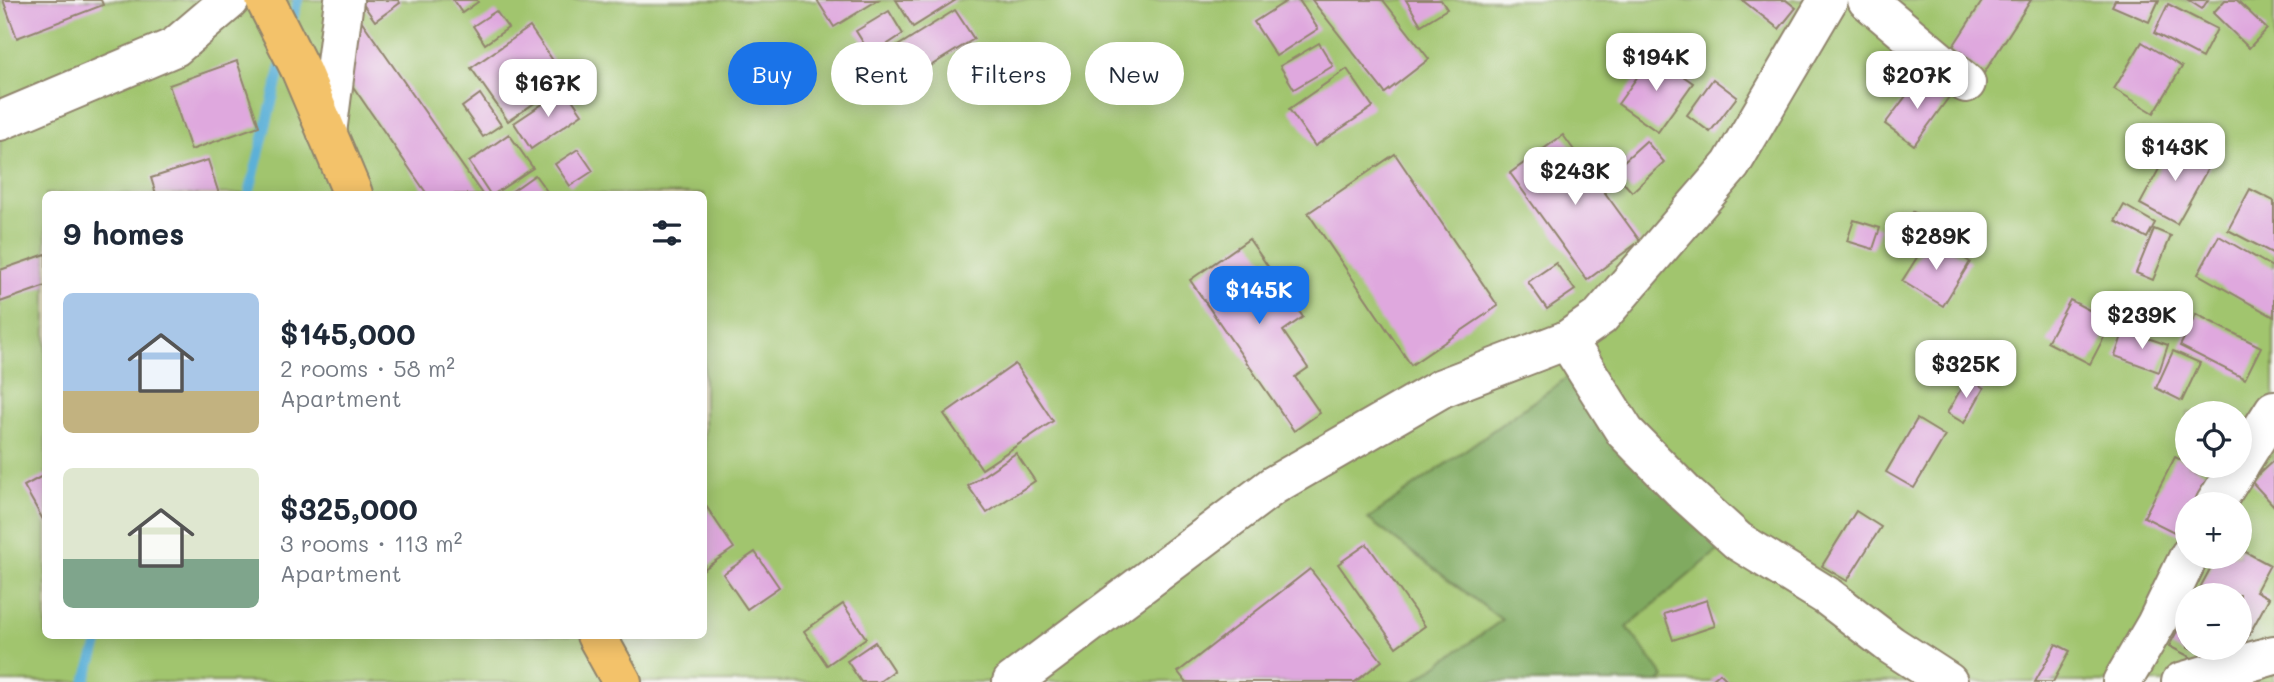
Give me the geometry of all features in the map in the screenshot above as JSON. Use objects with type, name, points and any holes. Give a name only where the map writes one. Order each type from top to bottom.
[{"type":"main road","points":[[267,3],[301,71],[353,191]]},
{"type":"main road","points":[[598,639],[622,682]]},
{"type":"street","points":[[0,121],[175,47],[230,0]]},
{"type":"street","points":[[327,133],[344,0]]},
{"type":"street","points":[[1012,682],[1274,485],[1442,388],[1567,340],[1600,317],[1731,165],[1828,0]]},
{"type":"street","points":[[1867,0],[1966,83]]},
{"type":"street","points":[[1567,340],[1625,432],[1686,494],[1738,541],[1826,596],[1891,645],[1948,682]]},
{"type":"street","points":[[2252,446],[2274,410]]},
{"type":"street","points":[[2123,682],[2183,569]]},
{"type":"street","points":[[2181,682],[2274,655]]},
{"type":"green space","points":[[0,0],[2274,0],[2274,682],[0,682]]},
{"type":"green space","points":[[1582,367],[1733,538],[1627,627],[1664,677],[1659,682],[1413,682],[1502,620],[1368,519]]},
{"type":"building","points":[[3,0],[101,0],[103,5],[17,38]]},
{"type":"building","points":[[347,0],[480,191],[425,191],[325,46]]},
{"type":"building","points":[[360,0],[398,0],[400,3],[375,21]]},
{"type":"building","points":[[453,0],[477,0],[478,2],[462,13]]},
{"type":"building","points":[[817,0],[878,0],[834,27]]},
{"type":"building","points":[[896,0],[956,0],[913,27]]},
{"type":"building","points":[[1288,0],[1299,0],[1318,29],[1276,56],[1254,22]]},
{"type":"building","points":[[1312,0],[1383,0],[1429,59],[1385,93]]},
{"type":"building","points":[[1406,0],[1441,0],[1447,9],[1421,25]]},
{"type":"building","points":[[1742,0],[1786,0],[1796,8],[1779,29]]},
{"type":"building","points":[[1983,0],[2031,0],[1984,73],[1950,51]]},
{"type":"building","points":[[2115,0],[2159,0],[2149,22],[2112,6]]},
{"type":"building","points":[[2188,0],[2208,0],[2202,9]]},
{"type":"building","points":[[2225,0],[2237,0],[2267,29],[2249,48],[2213,13]]},
{"type":"building","points":[[2168,4],[2217,29],[2202,58],[2154,33]]},
{"type":"building","points":[[955,10],[974,39],[969,42],[947,42],[947,56],[933,64],[933,42],[904,42]]},
{"type":"building","points":[[496,11],[508,28],[485,44],[473,26]]},
{"type":"building","points":[[889,11],[903,34],[891,42],[863,42],[856,31]]},
{"type":"building","points":[[530,27],[567,81],[508,121],[471,68]]},
{"type":"building","points":[[2142,42],[2182,67],[2154,113],[2114,89]]},
{"type":"building","points":[[1319,43],[1333,66],[1294,89],[1280,66]]},
{"type":"building","points":[[1653,55],[1693,83],[1658,132],[1618,104]]},
{"type":"building","points":[[237,61],[259,126],[191,150],[169,85]]},
{"type":"building","points":[[1347,69],[1373,107],[1315,146],[1289,109]]},
{"type":"building","points":[[1921,76],[1949,97],[1914,145],[1885,124]]},
{"type":"building","points":[[1713,79],[1737,97],[1710,132],[1687,115]]},
{"type":"building","points":[[565,89],[582,114],[531,149],[514,123]]},
{"type":"building","points":[[480,94],[501,125],[483,137],[462,107]]},
{"type":"building","points":[[509,134],[533,168],[498,191],[488,191],[469,162]]},
{"type":"building","points":[[1563,135],[1640,241],[1587,280],[1510,173]]},
{"type":"building","points":[[1646,141],[1664,162],[1632,192],[1613,171]]},
{"type":"building","points":[[2173,143],[2211,163],[2177,224],[2140,204]]},
{"type":"building","points":[[578,149],[593,171],[570,186],[555,164]]},
{"type":"building","points":[[1395,154],[1498,306],[1411,365],[1308,213]]},
{"type":"building","points":[[208,160],[218,191],[155,191],[151,178]]},
{"type":"building","points":[[535,175],[547,191],[512,191]]},
{"type":"building","points":[[2250,189],[2274,201],[2274,254],[2228,230]]},
{"type":"building","points":[[2124,205],[2155,223],[2147,238],[2115,221]]},
{"type":"building","points":[[1913,212],[1930,220],[1916,252],[1899,245]]},
{"type":"building","points":[[1854,220],[1880,228],[1873,249],[1847,241]]},
{"type":"building","points":[[2154,229],[2171,236],[2153,280],[2136,273]]},
{"type":"building","points":[[2219,236],[2274,268],[2274,317],[2198,274]]},
{"type":"building","points":[[1930,237],[1970,262],[1943,306],[1902,281]]},
{"type":"building","points":[[1249,239],[1303,317],[1283,331],[1308,368],[1295,377],[1320,413],[1294,431],[1190,280]]},
{"type":"building","points":[[42,255],[42,287],[0,302],[0,270]]},
{"type":"building","points":[[1556,263],[1575,290],[1547,309],[1528,282]]},
{"type":"building","points":[[2070,300],[2112,322],[2090,364],[2047,342]]},
{"type":"building","points":[[2196,314],[2261,347],[2245,379],[2180,346]]},
{"type":"building","points":[[2124,330],[2168,345],[2159,372],[2115,356]]},
{"type":"building","points":[[2173,351],[2200,363],[2182,401],[2156,388]]},
{"type":"building","points":[[1015,364],[1053,421],[982,469],[944,414]]},
{"type":"building","points":[[1967,378],[1984,388],[1964,423],[1947,413]]},
{"type":"building","points":[[1917,419],[1945,436],[1914,488],[1886,472]]},
{"type":"building","points":[[1016,453],[1035,481],[987,513],[968,486]]},
{"type":"building","points":[[2175,457],[2175,478],[2221,480],[2214,492],[2175,492],[2175,532],[2144,517]]},
{"type":"building","points":[[2274,460],[2274,506],[2251,481]]},
{"type":"building","points":[[42,476],[42,518],[24,486]]},
{"type":"building","points":[[707,508],[734,548],[707,567]]},
{"type":"building","points":[[1856,511],[1881,527],[1847,581],[1822,566]]},
{"type":"building","points":[[1367,544],[1425,626],[1396,647],[1338,564]]},
{"type":"building","points":[[755,552],[779,587],[747,609],[723,574]]},
{"type":"building","points":[[2252,555],[2270,565],[2256,591],[2269,598],[2252,629],[2252,583],[2202,583],[2210,569],[2252,569]]},
{"type":"building","points":[[1310,569],[1382,661],[1355,682],[1186,682],[1178,672]]},
{"type":"building","points":[[1707,600],[1715,626],[1673,640],[1664,614]]},
{"type":"building","points":[[843,604],[866,638],[827,665],[804,631]]},
{"type":"building","points":[[2175,635],[2175,649],[2169,646]]},
{"type":"building","points":[[875,642],[894,671],[879,682],[861,682],[847,661]]},
{"type":"building","points":[[2056,644],[2070,651],[2053,682],[2035,682]]},
{"type":"building","points":[[2196,660],[2231,660],[2213,669]]},
{"type":"building","points":[[1720,673],[1729,682],[1710,682]]},
{"type":"waterway","points":[[291,27],[298,0]]},
{"type":"waterway","points":[[250,191],[282,62]]},
{"type":"waterway","points":[[85,682],[100,639]]}]
